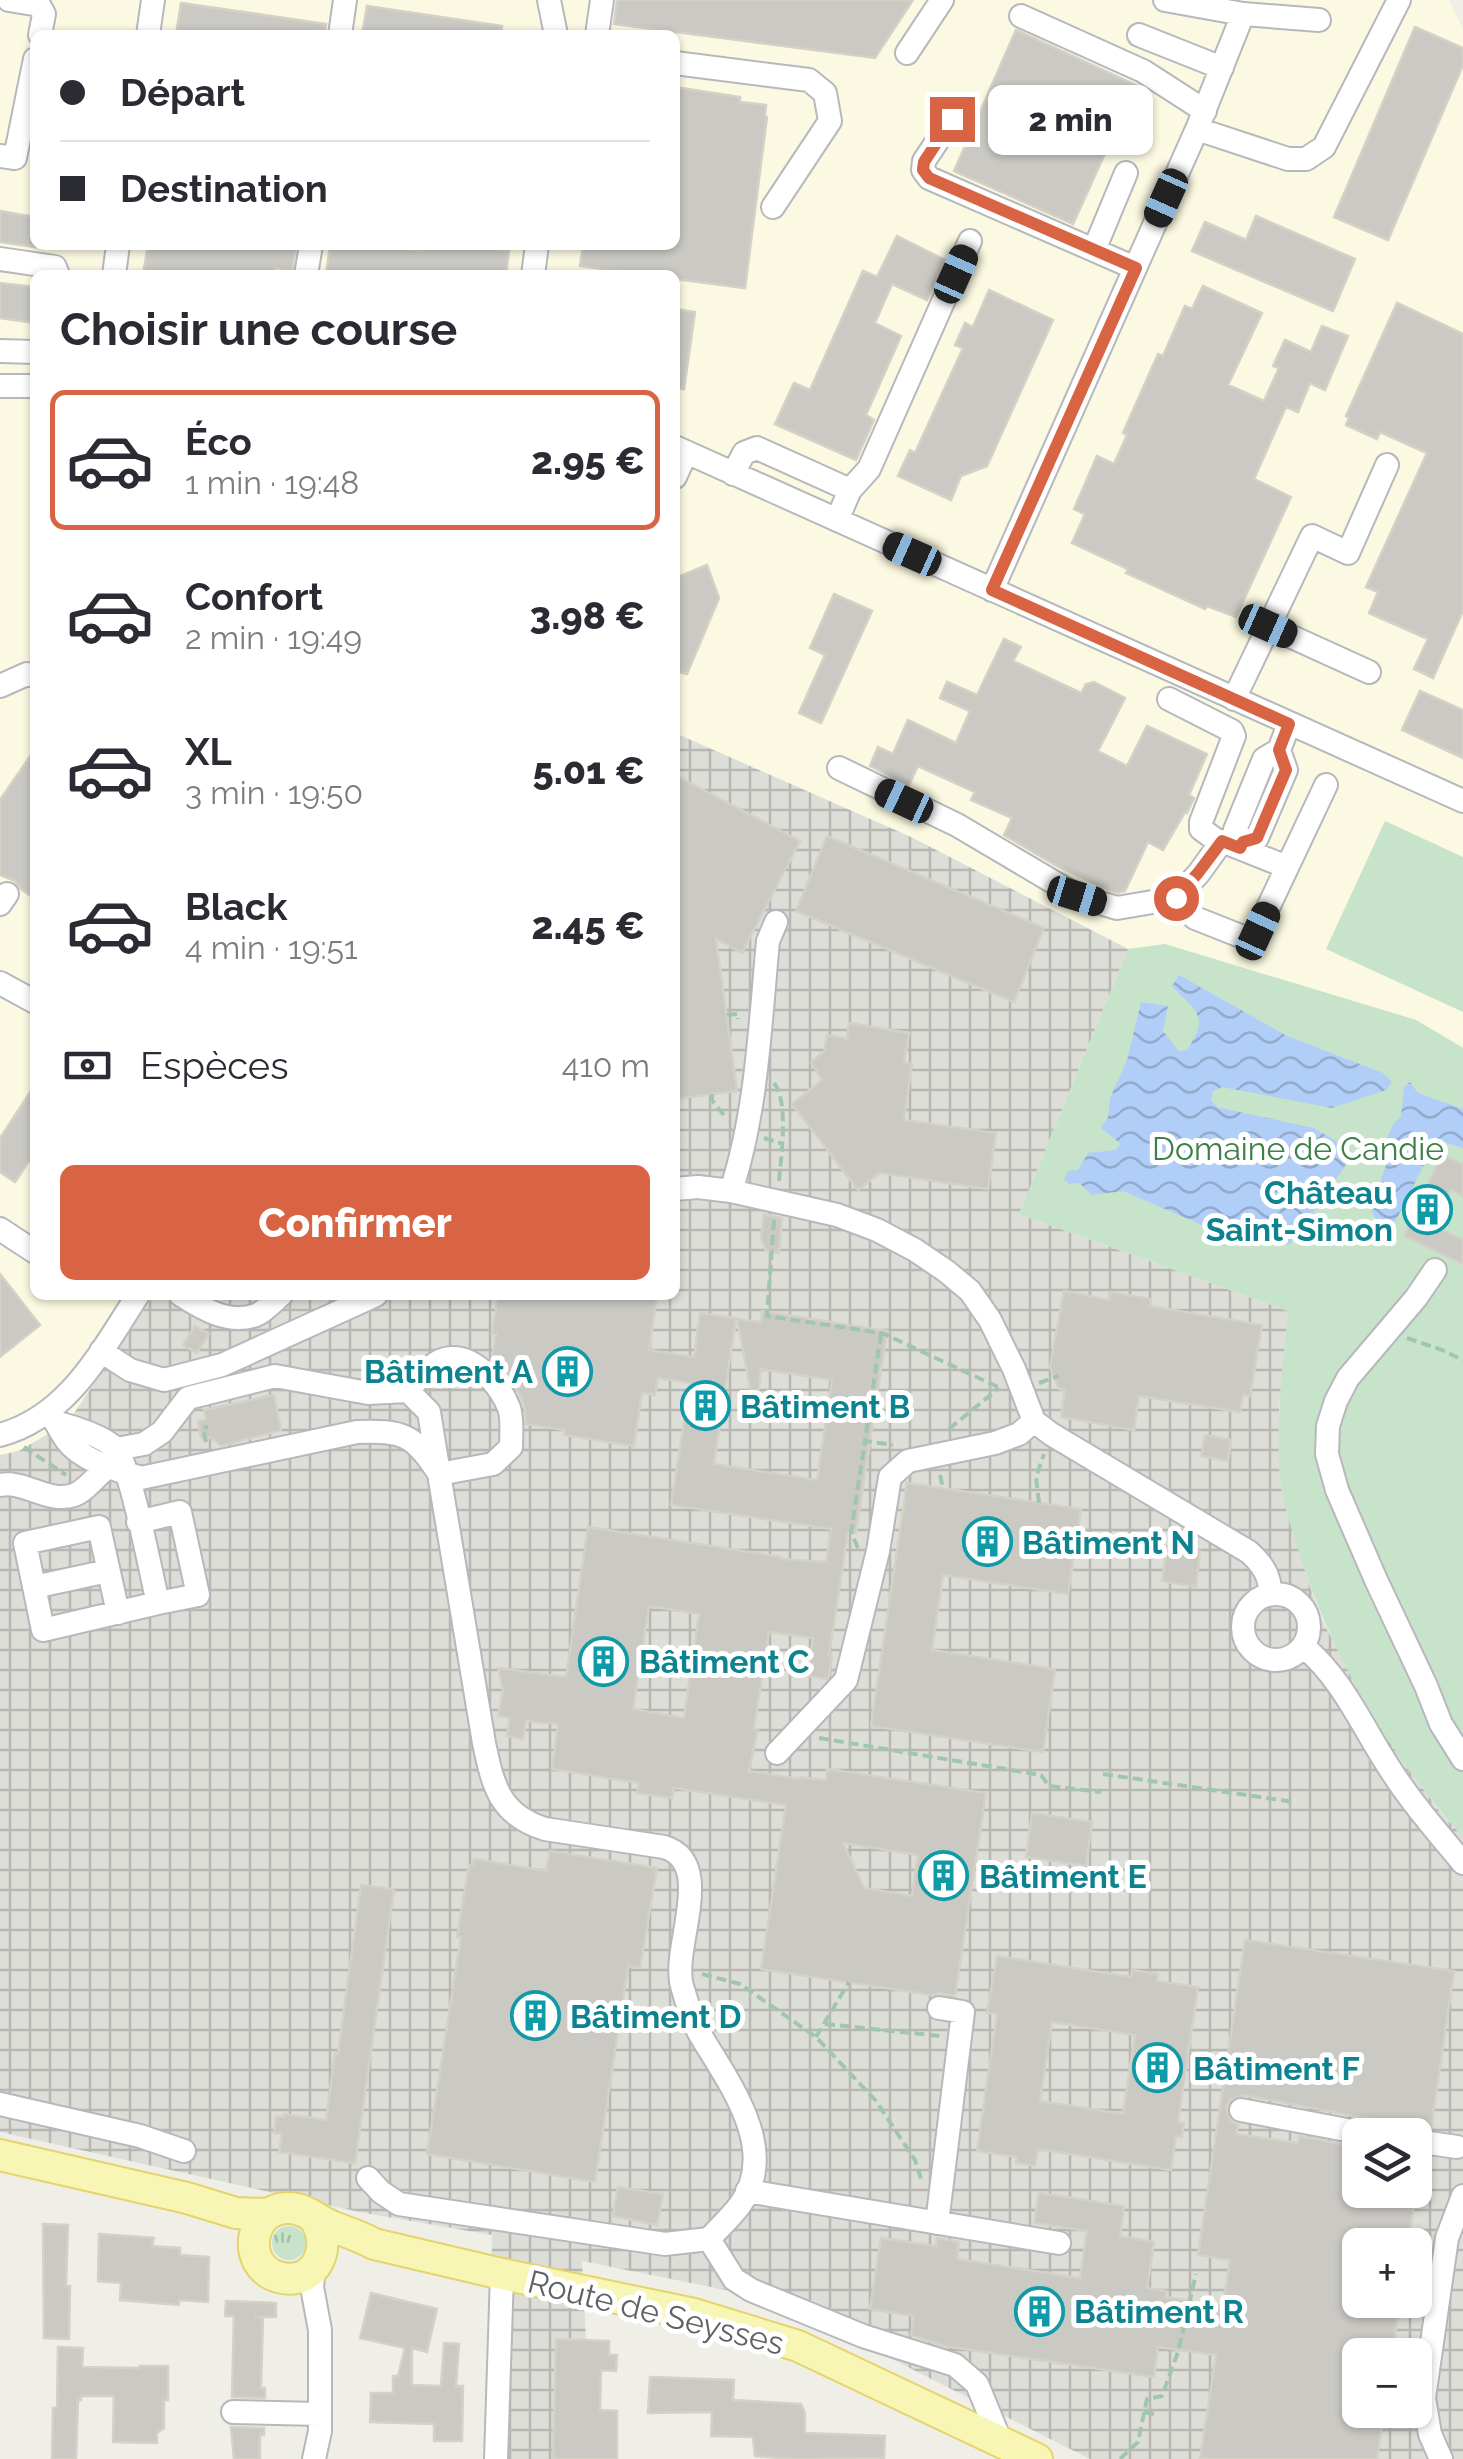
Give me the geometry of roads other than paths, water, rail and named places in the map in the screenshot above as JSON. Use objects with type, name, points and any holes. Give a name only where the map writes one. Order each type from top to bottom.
[{"type":"main road","points":[[0,2155],[187,2198],[236,2212],[267,2214],[286,2207],[305,2211],[319,2224],[324,2242],[317,2263],[298,2277],[279,2277],[262,2266],[253,2247],[232,2223],[187,2198]]},
{"type":"main road","points":[[253,2247],[256,2229],[267,2214]]},
{"type":"main road","name":"Route de Seysses","points":[[313,2218],[374,2244],[694,2314],[798,2346],[1037,2459]]},
{"type":"main road","name":"Route de Seysses","points":[[317,2263],[339,2249],[374,2244]]},
{"type":"street","points":[[9,0],[39,4],[44,14],[41,30]]},
{"type":"street","points":[[149,30],[153,0]]},
{"type":"street","points":[[341,30],[345,0]]},
{"type":"street","points":[[549,0],[555,30]]},
{"type":"street","points":[[597,30],[602,0]]},
{"type":"street","points":[[907,53],[942,0]]},
{"type":"street","points":[[1166,0],[1243,14],[1319,20]]},
{"type":"street","points":[[1021,16],[1143,71],[1201,120],[1288,159],[1306,159],[1324,147],[1398,0]]},
{"type":"street","points":[[992,590],[1201,120],[1243,14]]},
{"type":"street","points":[[1139,34],[1222,68]]},
{"type":"street","points":[[680,64],[809,80],[825,93],[830,120],[772,207]]},
{"type":"street","points":[[0,156],[15,158],[30,84]]},
{"type":"street","points":[[952,119],[924,162],[923,170],[929,178],[1136,268]]},
{"type":"street","points":[[1094,250],[1126,172]]},
{"type":"street","points":[[838,520],[850,490],[869,469],[970,241]]},
{"type":"street","points":[[0,259],[54,266],[56,270]]},
{"type":"street","points":[[0,351],[30,352]]},
{"type":"street","points":[[0,386],[30,386]]},
{"type":"street","points":[[733,474],[744,453],[757,448],[850,490]]},
{"type":"street","points":[[681,450],[1463,801]]},
{"type":"street","points":[[1234,699],[1312,536],[1348,553],[1387,465]]},
{"type":"street","points":[[1268,626],[1369,672]]},
{"type":"street","points":[[0,686],[30,675]]},
{"type":"street","points":[[1169,699],[1234,736],[1201,822],[1202,829],[1288,867]]},
{"type":"street","points":[[839,768],[957,825],[1077,896],[1117,908],[1176,898],[1198,873],[1234,844],[1257,838],[1286,770],[1279,750],[1289,724]]},
{"type":"street","points":[[1176,898],[1195,918],[1248,938],[1258,931],[1326,786]]},
{"type":"street","points":[[730,1191],[740,1162],[756,1074],[768,941],[776,922]]},
{"type":"street","points":[[0,983],[30,999]]},
{"type":"street","points":[[680,1189],[730,1191],[836,1216],[877,1230],[946,1271],[970,1291],[990,1320],[1034,1420],[1051,1434],[1249,1552],[1270,1578],[1272,1594]]},
{"type":"street","points":[[0,1229],[30,1249]]},
{"type":"street","points":[[1435,1270],[1348,1378],[1328,1426],[1327,1454],[1337,1490],[1376,1580],[1442,1724],[1463,1759]]},
{"type":"street","points":[[0,1435],[54,1417],[101,1351],[126,1300]]},
{"type":"street","points":[[189,1300],[229,1318],[257,1315],[274,1300]]},
{"type":"street","points":[[101,1351],[130,1370],[164,1380],[222,1365],[365,1300]]},
{"type":"street","points":[[0,1485],[12,1483],[53,1497],[76,1495],[162,1432],[188,1398],[275,1376],[368,1393],[408,1391],[428,1368],[451,1358],[472,1363],[498,1387],[510,1411],[511,1447],[492,1464],[438,1474]]},
{"type":"street","points":[[368,2178],[398,2204],[665,2244],[709,2239],[742,2203],[753,2176],[755,2154],[736,2093],[700,2034],[678,1976],[690,1890],[687,1864],[664,1847],[530,1824],[503,1802],[492,1782],[428,1412],[408,1391]]},
{"type":"street","points":[[54,1417],[83,1429],[116,1463],[141,1478],[357,1432],[379,1431],[404,1435],[422,1448],[438,1474]]},
{"type":"street","points":[[777,1753],[846,1680],[878,1551],[890,1477],[908,1461],[994,1443],[1019,1434],[1034,1420]]},
{"type":"street","points":[[116,1463],[138,1522],[158,1603]]},
{"type":"street","points":[[118,1613],[99,1528],[25,1543],[44,1630],[198,1595],[180,1512],[138,1522]]},
{"type":"street","points":[[148,1563],[190,1555]]},
{"type":"street","points":[[34,1586],[108,1571]]},
{"type":"street","points":[[1272,1594],[1286,1594],[1300,1603],[1309,1620],[1304,1647],[1292,1657],[1276,1661],[1259,1656],[1247,1645],[1242,1629],[1244,1615],[1254,1601],[1272,1594]]},
{"type":"street","points":[[1304,1647],[1338,1684],[1391,1772],[1463,1863]]},
{"type":"street","points":[[934,2222],[963,2012],[940,2008]]},
{"type":"street","points":[[0,2104],[140,2136],[184,2151]]},
{"type":"street","points":[[1241,2110],[1342,2129]]},
{"type":"street","points":[[1432,2141],[1460,2140],[1456,2156],[1463,2170]]},
{"type":"street","points":[[747,2191],[1059,2243]]},
{"type":"street","points":[[1441,2459],[1430,2434],[1424,2398],[1447,2238],[1463,2196]]},
{"type":"street","points":[[709,2239],[734,2279],[751,2290],[862,2336],[956,2364],[977,2384],[1000,2440]]},
{"type":"street","points":[[312,2459],[306,2432],[312,2413],[320,2330],[312,2287],[317,2263]]},
{"type":"street","points":[[496,2459],[502,2274]]},
{"type":"street","points":[[279,2277],[300,2304],[306,2323],[312,2413]]},
{"type":"street","points":[[233,2412],[312,2413]]},
{"type":"water","points":[[1179,975],[1287,1036],[1383,1073],[1392,1082],[1386,1090],[1332,1108],[1222,1087],[1213,1091],[1211,1100],[1217,1107],[1314,1128],[1344,1146],[1347,1163],[1294,1241],[1287,1245],[1246,1244],[1123,1191],[1092,1195],[1079,1183],[1069,1184],[1064,1179],[1068,1171],[1078,1170],[1088,1153],[1115,1150],[1121,1144],[1101,1128],[1127,1060],[1141,1002],[1168,1006],[1163,1031],[1179,1051],[1187,1050],[1194,1039],[1198,1015],[1172,986]]},
{"type":"water","points":[[1410,1082],[1418,1093],[1463,1109],[1463,1148],[1437,1140],[1429,1142],[1428,1157],[1396,1220],[1388,1224],[1374,1217],[1371,1207],[1393,1146],[1387,1137],[1401,1117],[1404,1087]]},
{"type":"place","name":"Château Saint-Simon","points":[[1428,1210]]},
{"type":"place","name":"Bâtiment A","points":[[568,1371]]},
{"type":"place","name":"Bâtiment B","points":[[705,1406]]},
{"type":"place","name":"Bâtiment N","points":[[987,1542]]},
{"type":"place","name":"Bâtiment C","points":[[604,1661]]},
{"type":"place","name":"Bâtiment E","points":[[944,1876]]},
{"type":"place","name":"Bâtiment D","points":[[535,2016]]},
{"type":"place","name":"Bâtiment F","points":[[1158,2068]]},
{"type":"place","name":"Bâtiment R","points":[[1039,2311]]},
{"type":"park label","name":"Domaine de Candie","points":[[1298,1148]]}]
